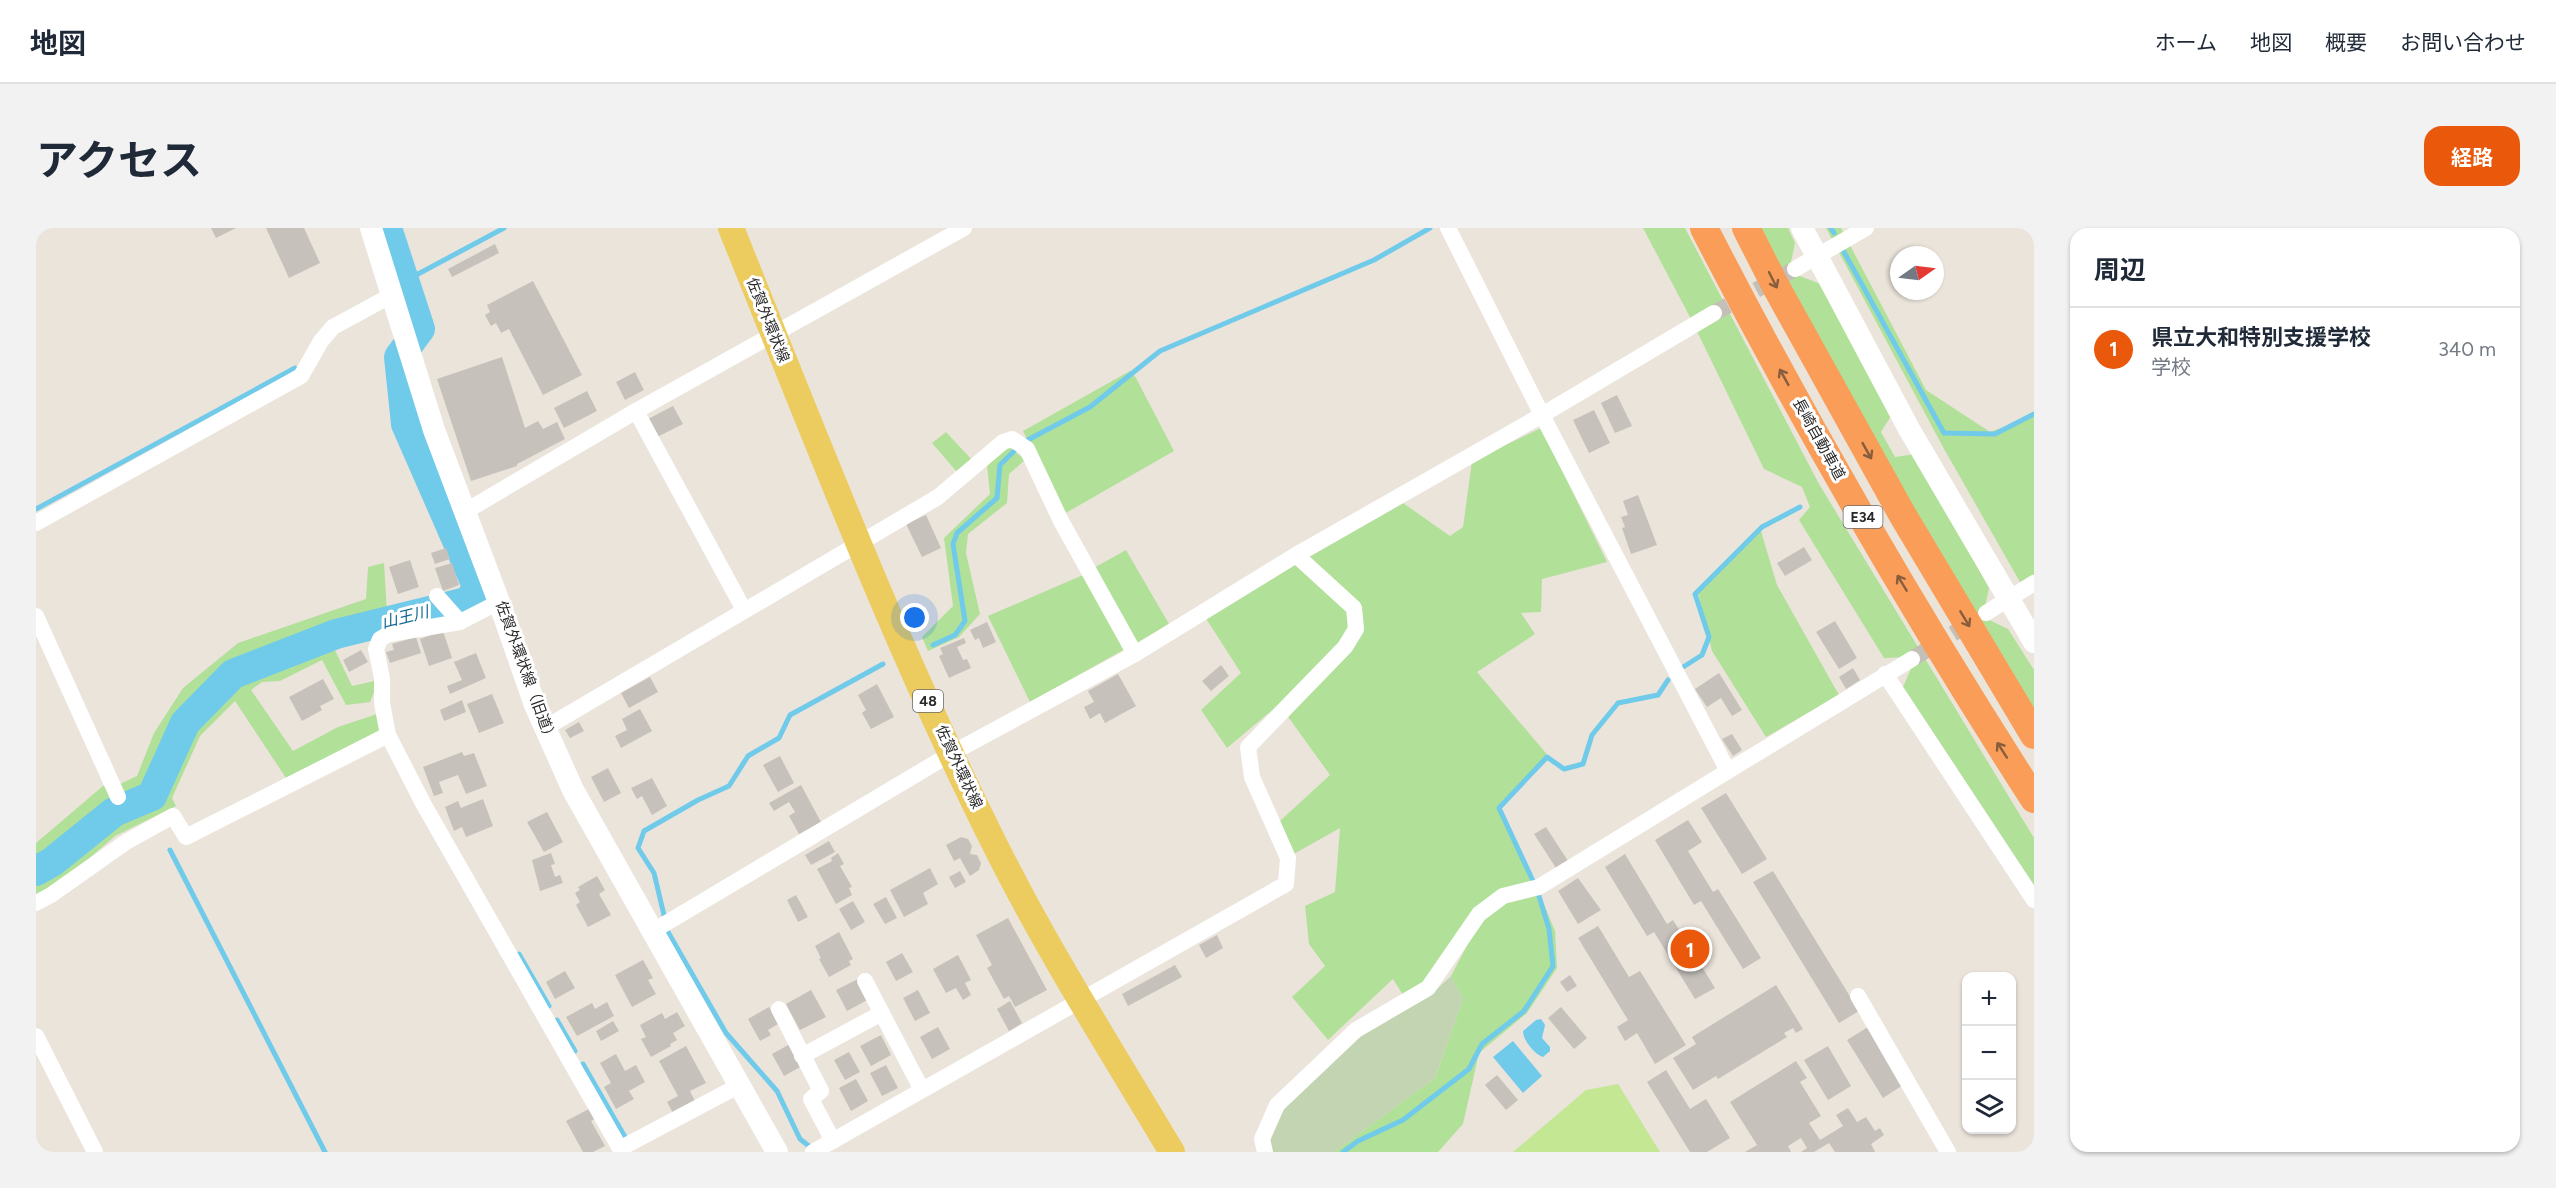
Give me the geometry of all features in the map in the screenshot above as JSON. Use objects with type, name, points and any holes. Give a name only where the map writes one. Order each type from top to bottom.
[{"type":"highway","name":"長崎自動車道","points":[[1704,228],[1742,303],[1871,532],[2034,799]]},
{"type":"highway","name":"E34","points":[[1746,228],[1902,514],[2034,735]]},
{"type":"main road","name":"佐賀外環状線","points":[[731,228],[858,543],[999,853],[1080,1000],[1172,1152]]},
{"type":"street","name":"佐賀外環状線（旧道）","points":[[371,228],[434,429],[500,602],[544,728],[573,790],[777,1152]]},
{"type":"street","points":[[466,511],[636,411],[964,228]]},
{"type":"street","points":[[1448,228],[1542,416],[1728,771]]},
{"type":"street","points":[[1802,228],[1909,429],[2034,642]]},
{"type":"street","points":[[1795,269],[1866,228]]},
{"type":"street","points":[[36,523],[301,376],[321,341],[333,327],[392,295]]},
{"type":"street","points":[[654,931],[952,753],[1135,654],[1296,555],[1542,416],[1714,313]]},
{"type":"street","points":[[636,411],[744,610]]},
{"type":"street","points":[[544,728],[938,497],[1003,442],[1012,439],[1027,449],[1061,521],[1135,654]]},
{"type":"street","points":[[779,1009],[821,1091],[811,1099],[823,1146],[1286,884],[1288,858],[1252,777],[1248,747],[1345,647],[1356,629],[1354,608],[1296,555]]},
{"type":"street","points":[[1986,613],[2034,583]]},
{"type":"street","points":[[436,597],[460,622]]},
{"type":"street","points":[[500,602],[460,622],[389,634],[380,639],[376,649],[382,678],[382,703],[388,735],[424,805],[622,1150],[740,1085]]},
{"type":"street","points":[[36,616],[118,797]]},
{"type":"street","points":[[1264,1152],[1262,1138],[1276,1106],[1356,1029],[1428,988],[1479,914],[1503,896],[1539,887],[1912,658]]},
{"type":"street","points":[[1885,674],[2034,900]]},
{"type":"street","points":[[36,903],[51,896],[126,842],[173,816],[186,837],[388,735]]},
{"type":"street","points":[[865,981],[922,1090]]},
{"type":"street","points":[[1858,996],[1948,1152]]},
{"type":"street","points":[[802,1056],[882,1013]]},
{"type":"street","points":[[36,1036],[95,1152]]},
{"type":"green space","points":[[1643,228],[1685,228],[1819,484],[2034,838],[2034,885],[1903,687],[1916,657],[1884,658],[1799,520],[1810,507],[1802,487],[1764,469],[1691,319]]},
{"type":"green space","points":[[1757,228],[1788,228],[1795,243],[1789,272],[1821,284],[1891,416],[1881,432],[1895,457],[1915,454],[1989,588],[1983,617],[2008,629],[2034,670],[2034,717],[2008,676]]},
{"type":"green space","points":[[1826,228],[1841,228],[1926,390],[1990,432],[2034,416],[2034,574],[2020,582],[1943,447]]},
{"type":"green space","points":[[1130,371],[1136,378],[1174,451],[1064,514],[1023,431]]},
{"type":"green space","points":[[1541,428],[1607,562],[1542,579],[1541,612],[1521,613],[1535,634],[1477,672],[1550,758],[1498,808],[1531,882],[1502,892],[1422,983],[1403,995],[1393,979],[1328,1040],[1292,997],[1325,966],[1309,944],[1305,906],[1335,892],[1340,828],[1292,855],[1280,821],[1330,775],[1286,714],[1351,644],[1227,748],[1201,710],[1241,673],[1205,617],[1403,503],[1450,536],[1463,527],[1472,461]]},
{"type":"green space","points":[[946,432],[972,460],[957,472],[932,443]]},
{"type":"green space","points":[[1007,445],[1025,460],[1009,474],[1007,503],[968,534],[966,553],[980,614],[959,637],[928,651],[922,637],[953,606],[944,538],[990,494],[987,466]]},
{"type":"green space","points":[[1761,531],[1777,585],[1839,695],[1766,737],[1712,651],[1698,593]]},
{"type":"green space","points":[[1126,550],[1169,624],[1133,645],[1092,569]]},
{"type":"green space","points":[[384,563],[387,613],[271,646],[235,665],[186,710],[150,788],[97,815],[47,857],[36,863],[36,843],[103,786],[120,784],[137,776],[154,733],[183,688],[238,643],[366,599],[368,567]]},
{"type":"green space","points":[[1083,575],[1125,649],[1030,702],[988,616]]},
{"type":"green space","points":[[333,646],[352,686],[379,680],[370,702],[346,705],[322,660],[280,681],[262,682],[251,690],[293,751],[338,727],[377,714],[381,732],[286,778],[235,701],[200,736],[172,798],[176,806],[115,836],[54,889],[36,898],[36,882],[47,877],[114,821],[153,802],[188,730],[237,679],[269,666]]},
{"type":"green space","points":[[1540,895],[1555,931],[1557,968],[1527,1013],[1479,1053],[1463,1124],[1438,1152],[1334,1152],[1435,1078],[1463,999],[1451,976],[1481,919],[1506,899]]},
{"type":"green space","points":[[1451,976],[1463,999],[1435,1078],[1334,1152],[1270,1152],[1268,1139],[1285,1107],[1360,1033],[1437,989]]},
{"type":"green space","points":[[1618,1084],[1660,1152],[1513,1152],[1586,1090]]},
{"type":"water","points":[[1541,1019],[1545,1025],[1542,1038],[1550,1047],[1550,1051],[1543,1057],[1530,1046],[1523,1031],[1536,1020]]},
{"type":"water","points":[[1513,1041],[1542,1076],[1523,1093],[1493,1057]]},
{"type":"building","points":[[211,228],[236,228],[216,238]]},
{"type":"building","points":[[266,228],[304,228],[320,263],[289,278]]},
{"type":"building","points":[[495,244],[499,253],[452,277],[448,269]]},
{"type":"building","points":[[533,281],[582,375],[543,395],[509,329],[501,333],[496,323],[491,326],[485,315],[490,312],[487,305]]},
{"type":"building","points":[[502,357],[525,428],[538,421],[543,429],[557,422],[565,439],[517,466],[471,481],[437,379]]},
{"type":"building","points":[[635,372],[644,390],[625,400],[616,382]]},
{"type":"building","points":[[587,391],[597,411],[564,428],[554,408]]},
{"type":"building","points":[[1617,395],[1632,426],[1615,433],[1601,403]]},
{"type":"building","points":[[673,406],[683,424],[657,437],[648,419]]},
{"type":"building","points":[[1594,410],[1610,443],[1589,453],[1573,420]]},
{"type":"building","points":[[1638,495],[1657,545],[1631,554],[1622,528],[1625,527],[1621,517],[1628,515],[1623,501]]},
{"type":"building","points":[[926,515],[941,548],[922,557],[906,524]]},
{"type":"building","points":[[1804,547],[1812,560],[1785,576],[1777,563]]},
{"type":"building","points":[[446,548],[450,559],[435,564],[431,553]]},
{"type":"building","points":[[410,560],[419,587],[398,594],[389,567]]},
{"type":"building","points":[[452,563],[459,585],[443,591],[435,568]]},
{"type":"building","points":[[1835,621],[1857,658],[1839,669],[1816,632]]},
{"type":"building","points":[[987,622],[996,642],[983,648],[979,638],[975,640],[970,630]]},
{"type":"building","points":[[443,631],[452,658],[429,666],[420,639]]},
{"type":"building","points":[[416,637],[421,653],[390,663],[386,652],[394,650],[392,644]]},
{"type":"building","points":[[964,638],[966,643],[957,647],[963,660],[967,659],[971,668],[949,678],[939,656],[943,654],[940,648]]},
{"type":"building","points":[[361,650],[368,662],[349,672],[343,660]]},
{"type":"building","points":[[476,653],[486,678],[450,694],[447,686],[462,680],[454,662]]},
{"type":"building","points":[[1221,665],[1229,676],[1211,691],[1202,681]]},
{"type":"building","points":[[1853,668],[1860,680],[1846,689],[1839,677]]},
{"type":"building","points":[[1719,673],[1742,710],[1732,716],[1721,698],[1707,707],[1695,689]]},
{"type":"building","points":[[1118,674],[1136,706],[1105,723],[1100,713],[1090,719],[1084,707],[1094,702],[1088,691]]},
{"type":"building","points":[[650,677],[658,692],[629,708],[621,693]]},
{"type":"building","points":[[323,679],[334,699],[320,706],[322,710],[302,721],[289,697]]},
{"type":"building","points":[[877,684],[894,717],[871,729],[862,713],[866,710],[858,695]]},
{"type":"building","points":[[492,694],[504,723],[479,733],[467,704]]},
{"type":"building","points":[[462,700],[466,712],[444,721],[440,710]]},
{"type":"building","points":[[640,709],[652,731],[621,748],[615,736],[627,730],[622,719]]},
{"type":"building","points":[[579,722],[584,731],[570,738],[565,730]]},
{"type":"building","points":[[1732,734],[1742,750],[1733,756],[1722,739]]},
{"type":"building","points":[[462,752],[464,756],[474,753],[487,786],[466,794],[458,775],[439,782],[443,793],[434,796],[423,767]]},
{"type":"building","points":[[780,756],[794,783],[778,792],[763,765]]},
{"type":"building","points":[[608,768],[621,793],[604,802],[591,777]]},
{"type":"building","points":[[652,778],[667,806],[652,815],[642,796],[637,799],[631,788]]},
{"type":"building","points":[[801,785],[821,822],[799,834],[789,816],[795,812],[789,802],[774,811],[769,803]]},
{"type":"building","points":[[1726,793],[1767,859],[1742,874],[1701,808]]},
{"type":"building","points":[[483,799],[493,826],[466,837],[462,827],[454,831],[445,807],[458,801],[461,808]]},
{"type":"building","points":[[547,812],[563,842],[544,852],[527,822]]},
{"type":"building","points":[[1688,820],[1702,842],[1688,851],[1713,892],[1718,889],[1761,958],[1743,969],[1701,901],[1694,905],[1655,840]]},
{"type":"building","points":[[1546,827],[1568,861],[1556,868],[1534,834]]},
{"type":"building","points":[[961,837],[968,839],[972,846],[970,854],[977,855],[981,863],[979,870],[970,876],[960,858],[954,861],[946,845]]},
{"type":"building","points":[[829,841],[835,852],[811,865],[805,855]]},
{"type":"building","points":[[551,853],[555,864],[551,865],[555,877],[560,875],[563,883],[540,891],[532,860]]},
{"type":"building","points":[[838,853],[844,864],[840,866],[852,887],[849,888],[852,895],[836,904],[817,869],[832,861],[831,858]]},
{"type":"building","points":[[1625,854],[1667,924],[1673,920],[1715,988],[1695,999],[1654,932],[1647,936],[1605,867]]},
{"type":"building","points":[[930,868],[938,884],[923,893],[928,904],[904,917],[890,890]]},
{"type":"building","points":[[960,871],[966,882],[955,888],[949,877]]},
{"type":"building","points":[[1773,871],[1859,1011],[1839,1023],[1753,882]]},
{"type":"building","points":[[597,876],[605,890],[599,894],[611,915],[588,927],[576,905],[580,902],[575,893],[580,890],[578,887]]},
{"type":"building","points":[[1578,878],[1601,910],[1578,924],[1558,891]]},
{"type":"building","points":[[796,895],[808,917],[798,922],[787,900]]},
{"type":"building","points":[[886,897],[897,918],[885,924],[873,904]]},
{"type":"building","points":[[853,901],[865,922],[851,930],[839,909]]},
{"type":"building","points":[[1008,918],[1047,990],[1015,1007],[1009,996],[1004,999],[987,968],[992,965],[976,935]]},
{"type":"building","points":[[1598,926],[1629,977],[1640,971],[1686,1045],[1655,1064],[1637,1033],[1625,1041],[1617,1027],[1628,1020],[1578,938]]},
{"type":"building","points":[[839,932],[853,959],[849,961],[851,965],[829,977],[815,946]]},
{"type":"building","points":[[1217,935],[1223,948],[1206,958],[1199,945]]},
{"type":"building","points":[[902,953],[913,972],[896,981],[886,962]]},
{"type":"building","points":[[958,955],[971,980],[965,983],[971,995],[963,1000],[956,988],[946,993],[933,969]]},
{"type":"building","points":[[643,960],[653,978],[648,980],[656,994],[632,1007],[615,975]]},
{"type":"building","points":[[1175,965],[1182,977],[1128,1006],[1122,994]]},
{"type":"building","points":[[565,971],[575,988],[555,999],[546,982]]},
{"type":"building","points":[[1570,975],[1577,986],[1567,992],[1560,982]]},
{"type":"building","points":[[858,979],[869,999],[847,1011],[836,990]]},
{"type":"building","points":[[1776,985],[1803,1029],[1796,1033],[1793,1028],[1784,1033],[1787,1037],[1718,1079],[1716,1076],[1693,1090],[1673,1058],[1696,1044],[1692,1037]]},
{"type":"building","points":[[811,990],[826,1017],[800,1030],[786,1004]]},
{"type":"building","points":[[918,990],[930,1013],[915,1021],[903,998]]},
{"type":"building","points":[[1010,1001],[1022,1023],[1009,1031],[997,1009]]},
{"type":"building","points":[[607,1002],[614,1016],[577,1036],[566,1017],[592,1003],[595,1009]]},
{"type":"building","points":[[769,1007],[778,1024],[768,1030],[771,1035],[760,1041],[748,1019]]},
{"type":"building","points":[[1561,1007],[1587,1038],[1574,1049],[1548,1018]]},
{"type":"building","points":[[677,1012],[685,1026],[673,1033],[677,1040],[651,1057],[641,1039],[646,1037],[640,1025],[662,1013],[665,1019]]},
{"type":"building","points":[[613,1021],[619,1031],[601,1041],[596,1031]]},
{"type":"building","points":[[938,1027],[950,1049],[932,1059],[920,1037]]},
{"type":"building","points":[[1868,1027],[1903,1085],[1883,1098],[1847,1040]]},
{"type":"building","points":[[881,1035],[891,1055],[871,1066],[860,1046]]},
{"type":"building","points":[[790,1044],[802,1066],[784,1076],[772,1054]]},
{"type":"building","points":[[686,1046],[706,1083],[690,1091],[695,1101],[673,1113],[667,1102],[678,1096],[659,1061]]},
{"type":"building","points":[[1828,1046],[1851,1086],[1828,1100],[1804,1060]]},
{"type":"building","points":[[849,1052],[860,1072],[845,1080],[834,1060]]},
{"type":"building","points":[[616,1054],[625,1071],[636,1065],[645,1082],[629,1091],[634,1099],[616,1109],[604,1087],[611,1083],[600,1063]]},
{"type":"building","points":[[1796,1061],[1807,1078],[1800,1082],[1821,1116],[1809,1123],[1820,1140],[1843,1126],[1836,1115],[1848,1108],[1857,1122],[1866,1117],[1875,1131],[1880,1128],[1884,1135],[1871,1144],[1875,1152],[1835,1152],[1829,1143],[1814,1152],[1801,1152],[1807,1148],[1801,1138],[1788,1146],[1791,1152],[1745,1152],[1757,1145],[1730,1102]]},
{"type":"building","points":[[886,1065],[898,1088],[882,1096],[870,1073]]},
{"type":"building","points":[[1666,1070],[1690,1109],[1706,1099],[1730,1138],[1707,1152],[1690,1152],[1647,1082]]},
{"type":"building","points":[[1497,1075],[1518,1100],[1506,1110],[1485,1085]]},
{"type":"building","points":[[856,1079],[868,1101],[851,1111],[839,1088]]},
{"type":"building","points":[[589,1109],[595,1119],[591,1121],[605,1146],[593,1152],[583,1152],[566,1121]]},
{"type":"waterway","name":"山王川","points":[[36,871],[52,862],[114,812],[152,796],[185,723],[233,674],[336,634],[470,601],[477,586],[406,424],[399,357],[420,329],[387,228]]},
{"type":"waterway","points":[[405,281],[504,228]]},
{"type":"waterway","points":[[933,645],[955,635],[965,621],[953,544],[957,533],[997,498],[1000,465],[1022,443],[1090,407],[1160,351],[1374,260],[1430,228]]},
{"type":"waterway","points":[[1831,228],[1834,233]]},
{"type":"waterway","points":[[1844,252],[1944,433],[1995,434],[2034,414]]},
{"type":"waterway","points":[[36,509],[295,368]]},
{"type":"waterway","points":[[1680,669],[1702,655],[1709,637],[1695,594],[1762,527],[1800,507]]},
{"type":"waterway","points":[[814,1150],[800,1139],[777,1091],[726,1033],[668,932],[654,873],[638,848],[644,831],[698,800],[729,786],[748,756],[779,738],[790,715],[883,664]]},
{"type":"waterway","points":[[1533,881],[1499,808],[1547,757],[1564,769],[1583,764],[1592,735],[1618,703],[1658,695],[1668,680]]},
{"type":"waterway","points":[[170,850],[325,1152]]},
{"type":"waterway","points":[[1343,1152],[1358,1141],[1403,1120],[1469,1069],[1482,1044],[1524,1011],[1553,966],[1549,929],[1539,896]]},
{"type":"waterway","points":[[519,954],[549,1006]]},
{"type":"waterway","points":[[557,1020],[575,1051]]},
{"type":"waterway","points":[[583,1064],[625,1137]]},
{"type":"tunnel","points":[[1714,313],[1795,269]]},
{"type":"tunnel","points":[[1912,659],[1975,620]]},
{"type":"place","name":"県立大和特別支援学校","points":[[1690,949]]}]
